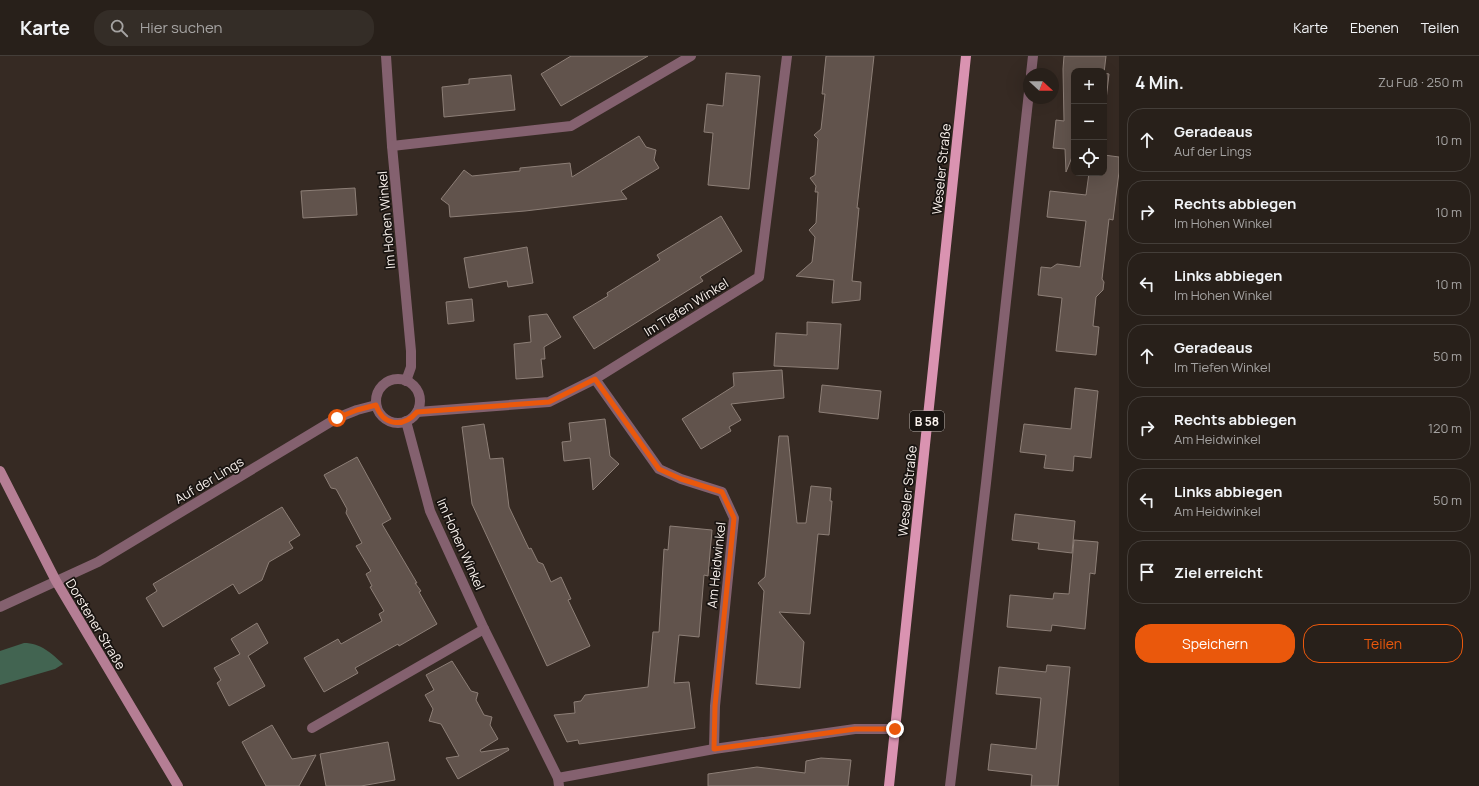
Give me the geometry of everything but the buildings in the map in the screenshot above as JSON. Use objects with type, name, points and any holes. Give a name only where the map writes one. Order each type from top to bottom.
[{"type":"main road","name":"Weseler Straße","points":[[889,786],[966,56]]},
{"type":"main road","name":"Dorstener Straße","points":[[0,472],[56,581],[178,786]]},
{"type":"street","name":"Im Hohen Winkel","points":[[386,56],[392,146],[411,351],[411,367],[406,381]]},
{"type":"street","points":[[392,146],[571,126],[691,56]]},
{"type":"street","name":"Im Tiefen Winkel","points":[[417,412],[549,402],[595,379],[759,277],[787,56]]},
{"type":"street","points":[[1032,68],[1033,56]]},
{"type":"street","points":[[950,786],[987,475],[1028,104]]},
{"type":"street","points":[[395,379],[406,381],[416,388],[419,394],[420,400],[417,412],[406,421],[393,422],[387,420],[378,411],[376,405],[377,393],[384,384],[395,379]]},
{"type":"street","name":"Am Heidwinkel","points":[[595,379],[659,469],[681,479],[722,492],[734,518],[715,706],[714,749]]},
{"type":"street","name":"Auf der Lings","points":[[0,607],[98,562],[337,418],[357,410],[376,405]]},
{"type":"street","name":"Im Hohen Winkel","points":[[406,421],[430,511],[484,629],[559,782]]},
{"type":"street","points":[[312,728],[484,629]]},
{"type":"street","points":[[559,782],[714,749],[855,729],[895,729]]},
{"type":"green space","points":[[24,643],[30,643],[41,647],[63,664],[55,669],[0,685],[0,651]]},
{"type":"route","points":[[337,418],[357,410],[376,405],[378,411],[387,420],[400,423],[412,418],[417,412],[549,402],[595,379],[659,469],[681,479],[722,492],[734,518],[715,706],[714,749],[855,729],[895,729]]}]
